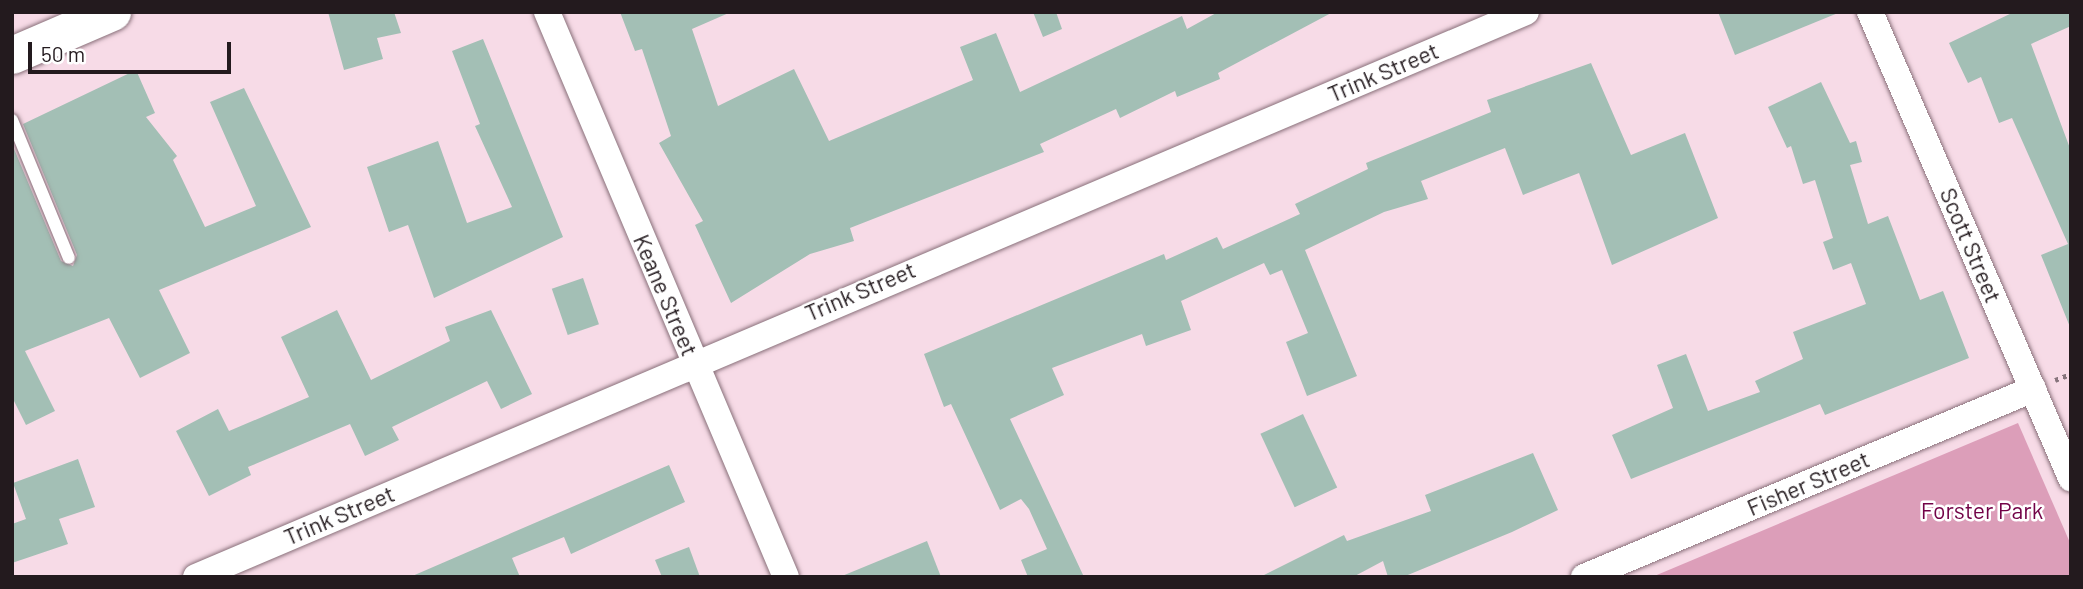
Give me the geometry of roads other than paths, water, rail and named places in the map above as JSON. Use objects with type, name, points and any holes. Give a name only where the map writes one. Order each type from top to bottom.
[{"type":"street","points":[[12,55],[112,12]]},
{"type":"street","name":"Keane Street","points":[[547,12],[786,577]]},
{"type":"street","name":"Trink Street","points":[[196,577],[694,361],[1526,12]]},
{"type":"street","name":"Scott Street","points":[[1870,12],[2071,478]]},
{"type":"street","name":"Fisher Street","points":[[1584,577],[2033,389]]},
{"type":"lane","points":[[12,120],[69,258]]},
{"type":"park label","name":"Forster Park","points":[[1982,510]]}]
